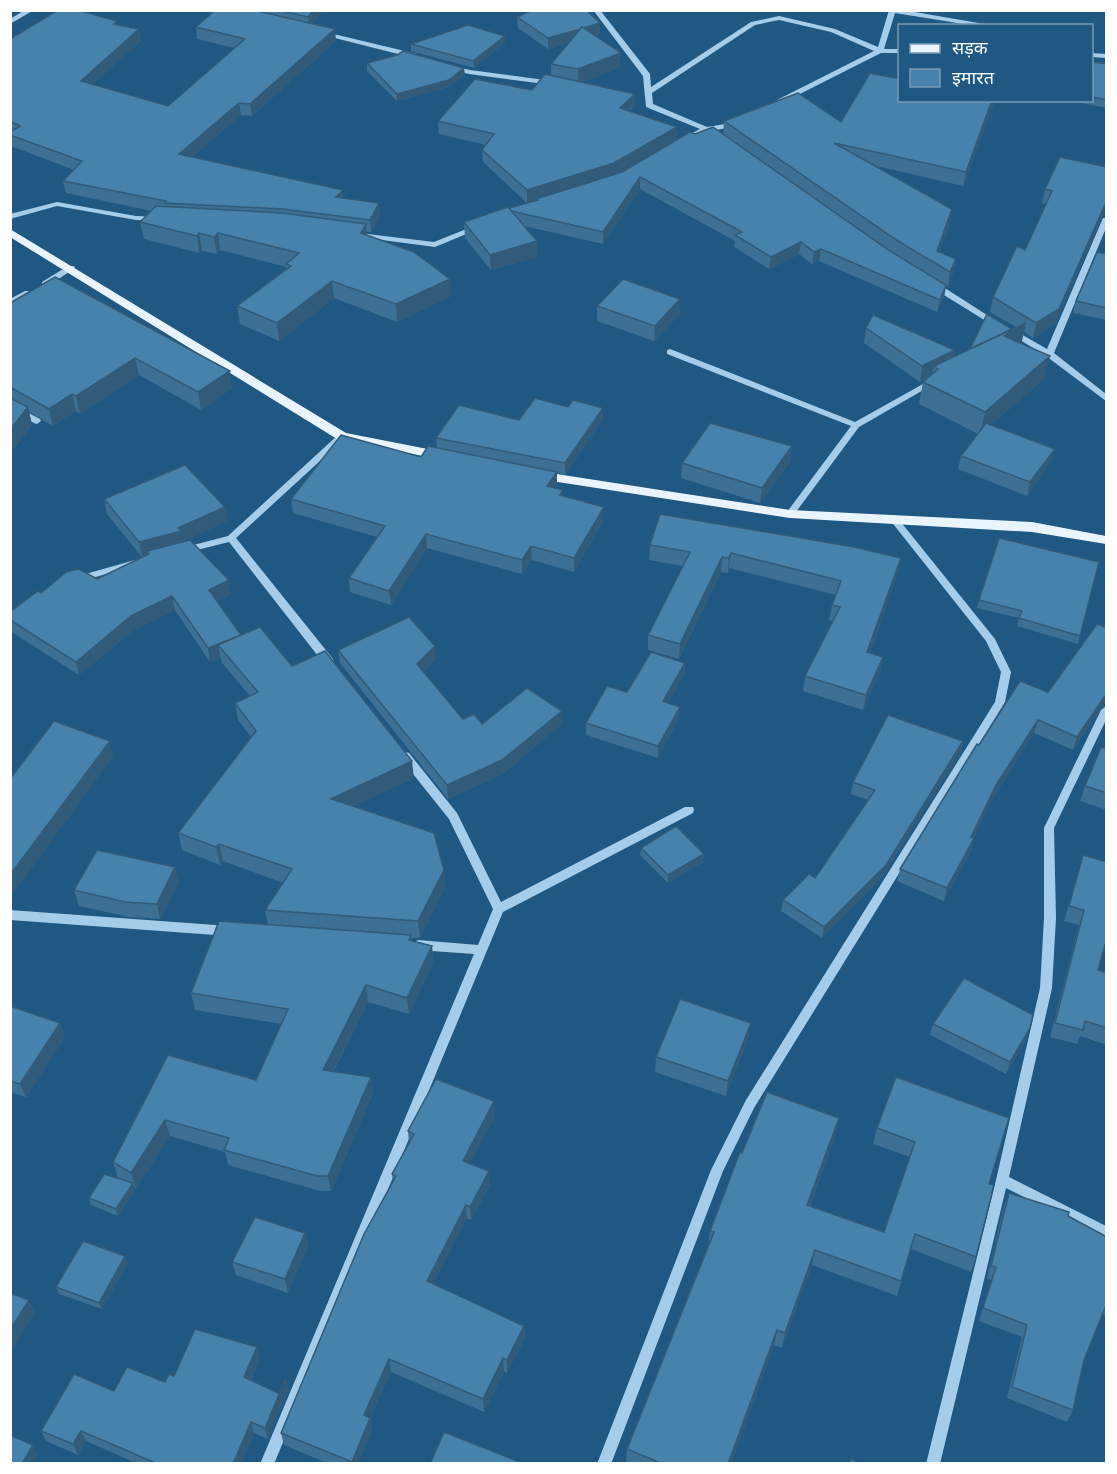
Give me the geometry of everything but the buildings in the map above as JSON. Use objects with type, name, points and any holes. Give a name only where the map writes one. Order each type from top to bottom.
[{"type":"main road","points":[[10,232],[342,436],[456,459]]},
{"type":"main road","points":[[524,473],[789,514],[1032,527],[1107,540]]},
{"type":"street","points":[[10,22],[31,10]]},
{"type":"street","points":[[596,10],[647,76],[649,105]]},
{"type":"street","points":[[774,105],[879,51],[893,11],[980,24]]},
{"type":"street","points":[[648,92],[753,23],[779,18],[833,30],[879,51],[898,51]]},
{"type":"street","points":[[313,31],[424,59]]},
{"type":"street","points":[[446,66],[468,72],[566,85]]},
{"type":"street","points":[[638,102],[716,135]]},
{"type":"street","points":[[686,140],[706,129],[732,126],[743,121]]},
{"type":"street","points":[[10,217],[57,204],[136,218],[171,220]]},
{"type":"street","points":[[1049,354],[1107,220]]},
{"type":"street","points":[[354,235],[435,245],[484,225]]},
{"type":"street","points":[[10,303],[71,268]]},
{"type":"street","points":[[922,277],[1049,354],[1107,398]]},
{"type":"street","points":[[1012,343],[1021,339]]},
{"type":"street","points":[[670,352],[856,424]]},
{"type":"street","points":[[789,514],[856,424],[943,377]]},
{"type":"street","points":[[10,406],[37,421]]},
{"type":"street","points":[[178,552],[231,538],[342,436]]},
{"type":"street","points":[[604,1464],[717,1170],[750,1104],[1000,702],[1006,672],[990,639],[893,518]]},
{"type":"street","points":[[231,538],[334,668]]},
{"type":"street","points":[[66,582],[144,561]]},
{"type":"street","points":[[933,1464],[1046,987],[1050,918],[1049,828],[1107,710]]},
{"type":"street","points":[[394,742],[453,816],[500,909]]},
{"type":"street","points":[[267,1464],[500,909],[689,810]]},
{"type":"street","points":[[10,915],[246,933]]},
{"type":"street","points":[[411,945],[481,950]]},
{"type":"street","points":[[1002,1180],[1107,1232]]}]
